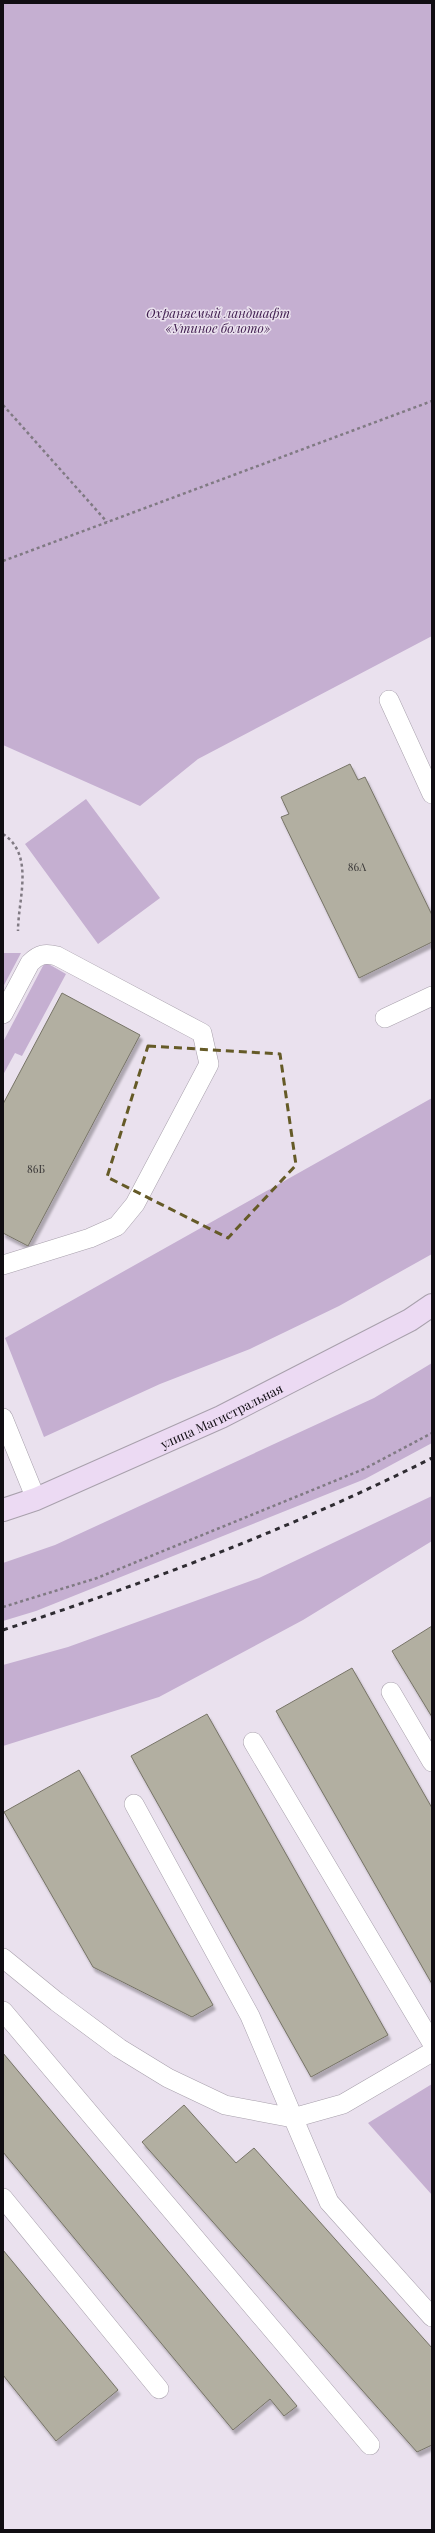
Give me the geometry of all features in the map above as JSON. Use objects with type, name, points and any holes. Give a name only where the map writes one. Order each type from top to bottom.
[{"type":"main road","name":"улица Магистральная","points":[[3,1510],[36,1499],[222,1418],[410,1320],[432,1305]]},
{"type":"lane","points":[[389,700],[432,794]]},
{"type":"lane","points":[[3,1014],[30,962],[37,956],[46,954],[57,956],[202,1033],[209,1064],[135,1204],[117,1226],[90,1238],[3,1265]]},
{"type":"lane","points":[[385,1018],[432,996]]},
{"type":"lane","points":[[3,1418],[36,1499]]},
{"type":"lane","points":[[391,1692],[432,1762]]},
{"type":"lane","points":[[253,1742],[432,2043]]},
{"type":"lane","points":[[134,1804],[250,2016],[329,2202],[432,2318]]},
{"type":"lane","points":[[3,1958],[57,2002],[119,2048],[168,2078],[225,2105],[293,2118],[343,2104],[432,2052]]},
{"type":"lane","points":[[3,2010],[370,2445]]},
{"type":"lane","points":[[3,2198],[160,2389]]},
{"type":"path","points":[[3,561],[432,401]]},
{"type":"path","points":[[3,405],[4,408],[107,522]]},
{"type":"path","points":[[3,834],[11,839],[22,858],[18,938]]},
{"type":"path","points":[[3,1607],[118,1569],[364,1469],[432,1433]]},
{"type":"highlighted area","points":[[148,1046],[280,1054],[296,1165],[228,1238],[107,1177]]},
{"type":"green space","name":"Охраняемый ландшафт «Утиное болото»","points":[[3,3],[432,3],[432,636],[198,759],[140,806],[3,745]]},
{"type":"green space","points":[[86,799],[160,898],[98,944],[25,844]]},
{"type":"green space","points":[[3,953],[21,953],[3,987]]},
{"type":"green space","points":[[45,962],[66,974],[22,1056],[15,1053],[3,1075],[3,1042]]},
{"type":"green space","points":[[432,1098],[432,1254],[339,1306],[250,1349],[160,1384],[44,1437],[5,1338]]},
{"type":"green space","points":[[432,1363],[432,1443],[365,1479],[36,1611],[3,1621],[3,1563],[55,1545],[374,1398]]},
{"type":"green space","points":[[432,1496],[432,1541],[303,1620],[159,1697],[3,1746],[3,1665],[68,1647],[259,1578]]},
{"type":"green space","points":[[432,2084],[432,2195],[368,2123]]},
{"type":"building","points":[[350,764],[358,780],[365,777],[432,915],[432,942],[359,978],[281,817],[289,814],[281,797]]},
{"type":"building","points":[[62,993],[140,1035],[28,1246],[3,1233],[3,1104]]},
{"type":"building","points":[[432,1626],[432,1717],[392,1651]]},
{"type":"building","points":[[352,1668],[432,1808],[432,1984],[276,1711]]},
{"type":"building","points":[[207,1714],[388,2035],[311,2077],[131,1756]]},
{"type":"building","points":[[79,1770],[213,2005],[192,2017],[93,1967],[4,1812]]},
{"type":"building","points":[[3,2053],[297,2406],[284,2416],[270,2399],[233,2430],[3,2152]]},
{"type":"building","points":[[184,2105],[236,2163],[254,2148],[432,2348],[432,2445],[417,2452],[142,2142]]},
{"type":"building","points":[[3,2250],[118,2390],[56,2441],[3,2375]]},
{"type":"railway","points":[[3,1630],[112,1593],[221,1552],[328,1507],[432,1458]]}]
